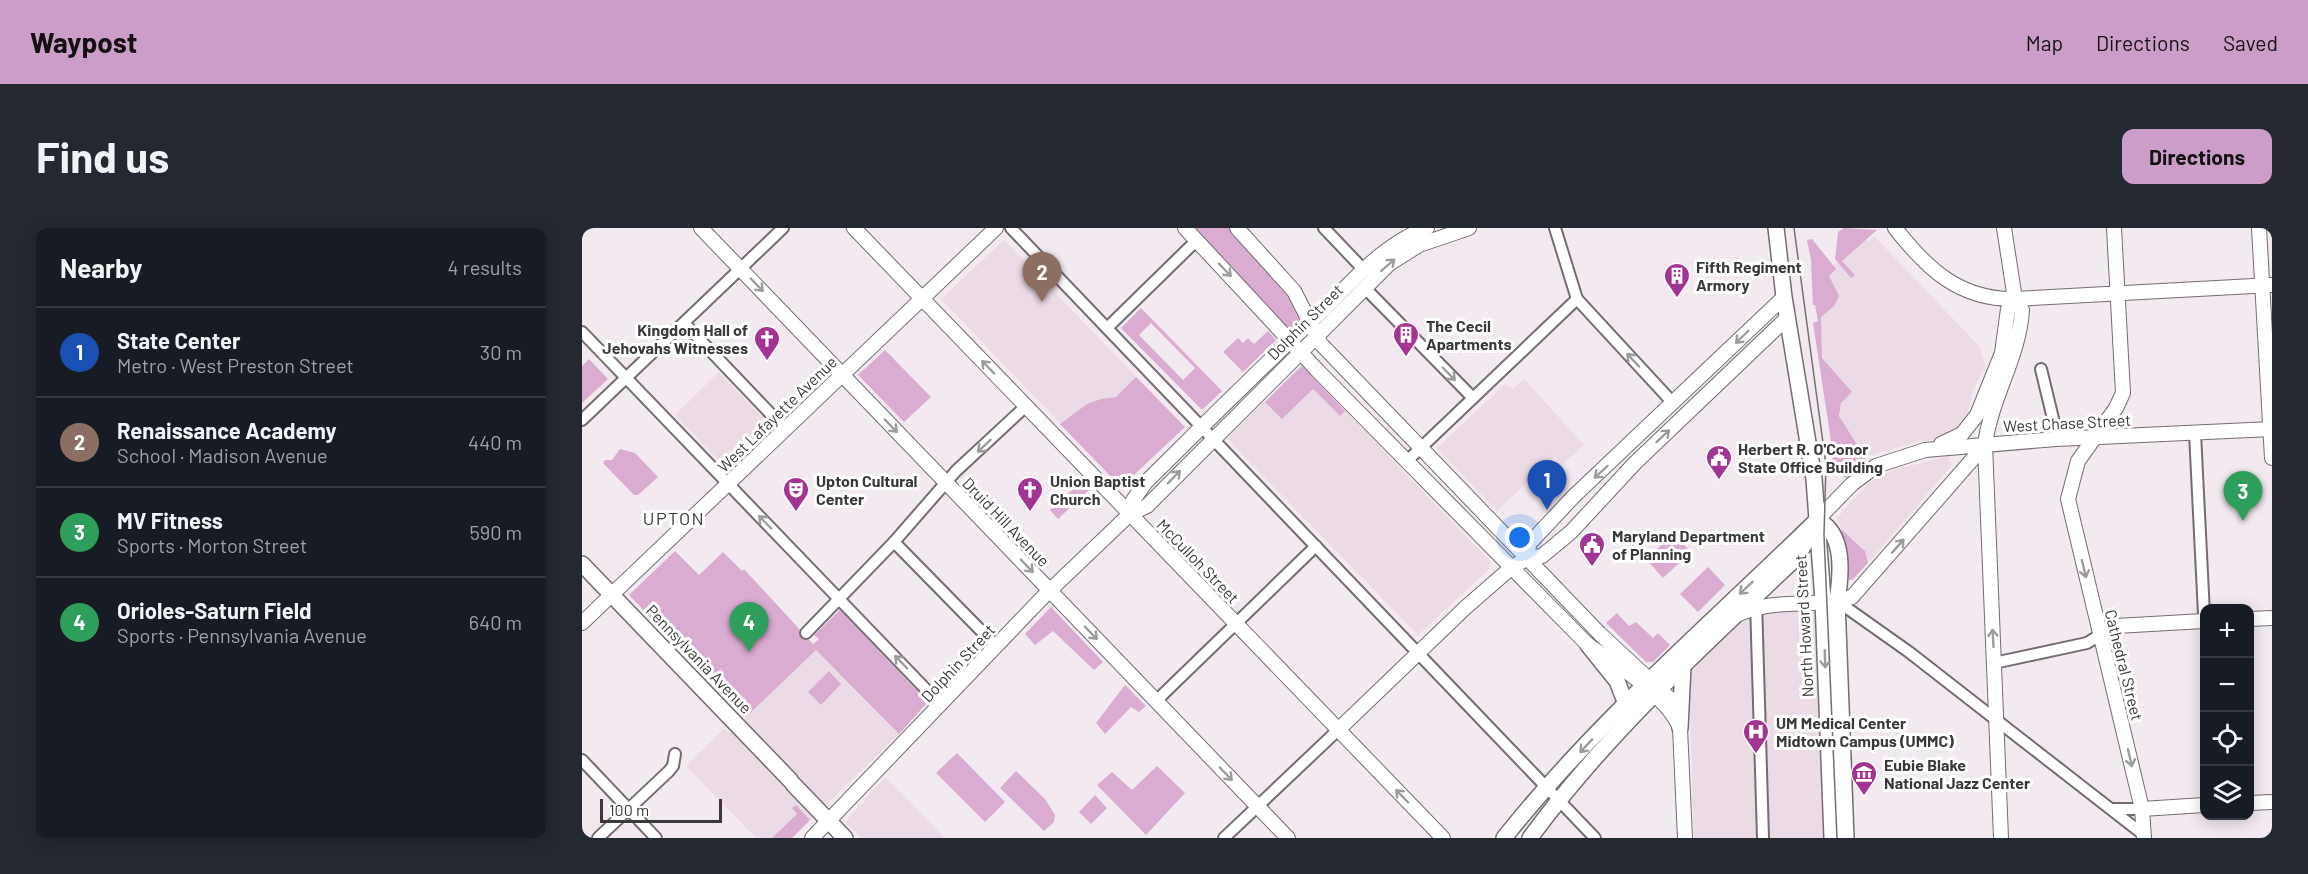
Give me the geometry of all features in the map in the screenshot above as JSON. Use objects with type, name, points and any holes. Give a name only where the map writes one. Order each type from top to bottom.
[{"type":"main road","name":"Druid Hill Avenue","points":[[701,228],[1288,838]]},
{"type":"main road","name":"McCulloh Street","points":[[854,228],[1443,838]]},
{"type":"main road","name":"West Lafayette Avenue","points":[[582,623],[996,228]]},
{"type":"main road","points":[[1185,228],[1588,645],[1617,681],[1626,704]]},
{"type":"main road","points":[[1237,228],[1294,291],[1321,344],[1652,687],[1680,728]]},
{"type":"main road","name":"Dolphin Street","points":[[1313,328],[1364,270],[1393,244],[1427,228]]},
{"type":"main road","name":"Dolphin Street","points":[[1130,514],[1136,495],[1202,427],[1313,328],[1409,250],[1469,228]]},
{"type":"main road","name":"North Howard Street","points":[[1776,228],[1787,318],[1806,417],[1817,520],[1830,601],[1845,838]]},
{"type":"main road","points":[[1895,228],[1926,265],[1949,283],[1979,295],[2015,299],[2267,285]]},
{"type":"main road","points":[[2001,838],[1985,445],[1993,407],[2019,338],[2022,310],[2015,299],[2004,228]]},
{"type":"main road","points":[[2094,438],[2116,408],[2123,393],[2114,228]]},
{"type":"main road","points":[[2259,228],[2267,285],[2272,458]]},
{"type":"main road","points":[[1528,558],[1529,544],[1553,518],[1784,297]]},
{"type":"main road","points":[[1530,838],[1558,799],[1652,687],[1852,484],[1870,470],[1957,437],[1972,424],[2002,353],[2008,309],[2015,299]]},
{"type":"main road","points":[[1338,730],[1418,652],[1512,567],[1528,558],[1542,556],[1571,532],[1635,463],[1787,318]]},
{"type":"main road","name":"Dolphin Street","points":[[812,838],[1050,591],[1130,514],[1147,506],[1212,438],[1295,344]]},
{"type":"main road","name":"West Chase Street","points":[[1830,601],[1858,596],[1985,445],[2056,439],[2271,429]]},
{"type":"main road","name":"Cathedral Street","points":[[2094,438],[2074,468],[2068,500],[2142,809],[2144,837]]},
{"type":"main road","points":[[1925,450],[1985,445]]},
{"type":"main road","points":[[1504,838],[1547,787],[1626,704],[1683,666],[1730,620],[1756,601],[1796,558],[1817,520]]},
{"type":"main road","name":"Pennsylvania Avenue","points":[[582,564],[845,838]]},
{"type":"main road","points":[[1756,601],[1776,603],[1830,601]]},
{"type":"main road","name":"North Howard Street","points":[[1830,601],[1832,838]]},
{"type":"main road","points":[[2254,619],[2272,618]]},
{"type":"main road","points":[[2100,635],[2111,628],[2122,625],[2200,621]]},
{"type":"main road","points":[[1588,645],[1681,709]]},
{"type":"main road","points":[[1683,666],[1680,728],[1685,838]]},
{"type":"main road","points":[[2254,803],[2272,802]]},
{"type":"main road","points":[[2142,809],[2200,805]]},
{"type":"street","points":[[582,420],[783,228]]},
{"type":"street","points":[[1011,228],[1595,838]]},
{"type":"street","points":[[1324,228],[1364,270]]},
{"type":"street","points":[[1555,228],[1577,299],[1673,403]]},
{"type":"street","points":[[1107,328],[1197,240]]},
{"type":"street","points":[[1364,287],[1473,398]]},
{"type":"street","points":[[1407,460],[1577,299]]},
{"type":"street","points":[[684,323],[785,429]]},
{"type":"street","points":[[582,332],[941,705]]},
{"type":"street","points":[[2041,369],[2056,439]]},
{"type":"street","points":[[806,633],[894,543],[947,484],[1026,406]]},
{"type":"street","points":[[2195,433],[2204,604]]},
{"type":"street","points":[[894,543],[996,646]]},
{"type":"street","points":[[1156,701],[1316,546]]},
{"type":"street","points":[[1858,596],[1863,621]]},
{"type":"street","points":[[1756,601],[1764,838]]},
{"type":"street","points":[[1830,601],[1863,621],[1995,718],[2114,810],[2144,837]]},
{"type":"street","points":[[1994,663],[2087,643],[2100,635]]},
{"type":"street","points":[[1224,838],[1338,730]]},
{"type":"street","points":[[598,838],[673,766],[675,754]]},
{"type":"street","points":[[582,760],[656,838]]},
{"type":"street","points":[[2114,810],[2142,809]]},
{"type":"shaded area","points":[[1193,228],[1230,228],[1282,283],[1300,321],[1292,328],[1287,327]]},
{"type":"shaded area","points":[[1844,228],[1877,230],[1842,261],[1855,275],[1851,278],[1835,259],[1838,232]]},
{"type":"shaded area","points":[[1874,236],[1979,346],[1985,365],[1972,393],[1969,412],[1956,430],[1941,438],[1913,443],[1865,457],[1840,419],[1841,403],[1852,392],[1822,358],[1821,316],[1830,269],[1864,238],[1868,241]]},
{"type":"shaded area","points":[[1812,239],[1836,269],[1829,276],[1839,296],[1834,306],[1821,317],[1822,358],[1852,392],[1841,403],[1839,416],[1866,459],[1846,478],[1833,471],[1831,441],[1813,323],[1818,321],[1815,305],[1813,305],[1811,260],[1807,240]]},
{"type":"shaded area","points":[[1004,240],[1185,427],[1121,487],[941,299]]},
{"type":"shaded area","points":[[1141,308],[1222,391],[1202,410],[1121,328]],"holes":[[[1151,323],[1195,368],[1183,380],[1139,335]]]},
{"type":"shaded area","points":[[1268,331],[1276,340],[1243,372],[1223,352],[1238,338],[1243,343],[1248,338],[1254,344]]},
{"type":"shaded area","points":[[885,350],[931,397],[904,422],[858,375]]},
{"type":"shaded area","points":[[589,359],[608,379],[582,403],[582,366]]},
{"type":"shaded area","points":[[1301,365],[1490,561],[1489,569],[1418,635],[1227,439]]},
{"type":"shaded area","points":[[1302,366],[1345,411],[1340,416],[1313,389],[1282,419],[1265,402]]},
{"type":"shaded area","points":[[719,372],[773,428],[728,470],[675,415]]},
{"type":"shaded area","points":[[1136,377],[1185,427],[1121,487],[1060,424],[1087,404],[1116,397]]},
{"type":"shaded area","points":[[1524,379],[1584,445],[1563,464],[1555,456],[1497,511],[1437,448],[1505,384],[1512,389]]},
{"type":"shaded area","points":[[620,449],[635,453],[658,477],[638,495],[634,495],[603,463],[605,460],[612,460]]},
{"type":"shaded area","points":[[1948,456],[1952,465],[1868,563],[1864,549],[1841,529],[1837,520],[1843,510],[1871,481],[1890,471]]},
{"type":"shaded area","points":[[1082,481],[1090,489],[1058,519],[1050,510]]},
{"type":"shaded area","points":[[1841,529],[1865,551],[1868,563],[1852,580],[1849,580]]},
{"type":"shaded area","points":[[1674,534],[1691,552],[1663,578],[1646,559]]},
{"type":"shaded area","points":[[675,551],[699,575],[723,552],[742,571],[744,569],[813,644],[819,639],[814,635],[840,610],[928,702],[899,734],[816,650],[746,717],[629,595]]},
{"type":"shaded area","points":[[1708,567],[1725,585],[1698,612],[1680,594]]},
{"type":"shaded area","points":[[1051,607],[1103,662],[1094,670],[1053,631],[1035,645],[1025,634]]},
{"type":"shaded area","name":"UM Medical Center Midtown Campus (UMMC)","points":[[1770,610],[1815,610],[1825,838],[1694,838],[1689,672],[1741,620]]},
{"type":"shaded area","points":[[1617,613],[1629,626],[1636,622],[1653,638],[1658,633],[1670,645],[1653,662],[1646,662],[1606,623]]},
{"type":"shaded area","points":[[816,649],[899,734],[792,838],[756,838],[686,766],[724,729],[729,733]]},
{"type":"shaded area","points":[[829,671],[841,684],[821,705],[808,692]]},
{"type":"shaded area","points":[[1125,685],[1146,706],[1139,712],[1131,707],[1105,734],[1096,723]]},
{"type":"shaded area","points":[[957,753],[1005,802],[985,822],[936,773]]},
{"type":"shaded area","points":[[1157,766],[1185,793],[1146,835],[1097,785],[1112,772],[1132,790]]},
{"type":"shaded area","points":[[1016,771],[1045,799],[1055,815],[1054,822],[1044,831],[1000,788]]},
{"type":"shaded area","points":[[885,777],[945,838],[861,838],[845,822]]},
{"type":"shaded area","points":[[1095,795],[1107,808],[1091,824],[1079,812]]},
{"type":"shaded area","points":[[796,805],[810,820],[792,838],[772,838],[797,814],[792,808]]},
{"type":"tram line","points":[[1794,228],[1826,465],[1824,535],[1837,838]]},
{"type":"place","name":"Fifth Regiment Armory","points":[[1677,299]]},
{"type":"place","name":"Renaissance Academy","points":[[1042,302]]},
{"type":"place","name":"The Cecil Apartments","points":[[1406,358]]},
{"type":"place","name":"Kingdom Hall of Jehovahs Witnesses","points":[[767,362]]},
{"type":"place","name":"Herbert R. O'Conor State Office Building","points":[[1719,481]]},
{"type":"place","name":"State Center","points":[[1547,510]]},
{"type":"place","name":"Upton Cultural Center","points":[[796,513]]},
{"type":"place","name":"Union Baptist Church","points":[[1030,513]]},
{"type":"place","name":"MV Fitness","points":[[2243,521]]},
{"type":"place","name":"Maryland Department of Planning","points":[[1592,568]]},
{"type":"place","name":"Orioles-Saturn Field","points":[[749,652]]},
{"type":"place","name":"UM Medical Center Midtown Campus (UMMC)","points":[[1756,755]]},
{"type":"place","name":"Eubie Blake National Jazz Center","points":[[1864,797]]},
{"type":"district","name":"UPTON","points":[[674,519]]}]
